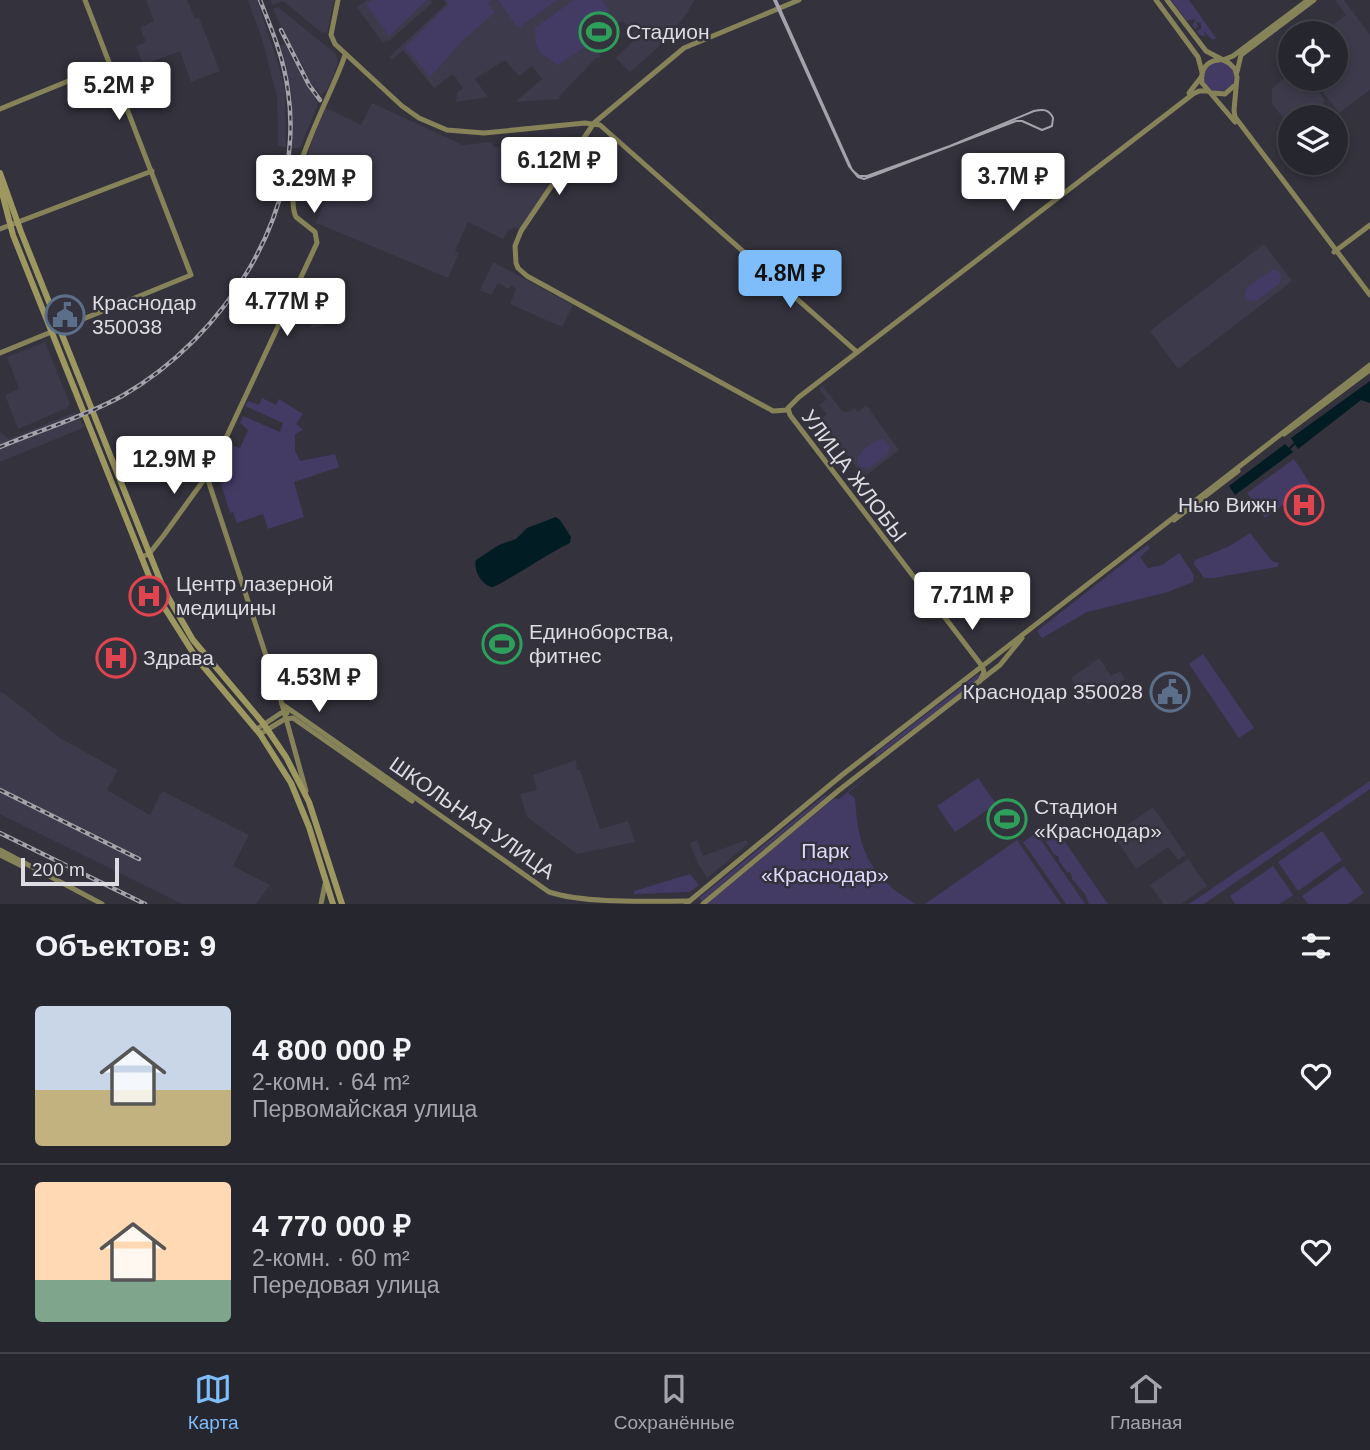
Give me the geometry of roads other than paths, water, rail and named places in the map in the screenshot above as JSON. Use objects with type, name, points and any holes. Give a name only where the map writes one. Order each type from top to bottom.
[{"type":"main road","points":[[0,353],[191,275],[85,0]]},
{"type":"main road","points":[[338,0],[331,35],[344,57],[419,118],[447,130],[484,133],[594,123],[684,48],[799,0]]},
{"type":"main road","points":[[1156,0],[1198,57],[1202,83],[1335,251]]},
{"type":"main road","points":[[788,412],[787,404],[793,399],[1193,94],[1209,91],[1224,94],[1233,88],[1236,80],[1234,68],[1206,51],[1167,0]]},
{"type":"main road","points":[[855,353],[1186,96],[1211,62],[1233,56],[1308,0]]},
{"type":"main road","points":[[1314,0],[1241,55],[1236,80],[1235,117],[1370,298]]},
{"type":"main road","points":[[141,555],[148,552],[205,480],[314,243],[314,233],[297,222],[292,215],[291,200],[306,142],[344,57]]},
{"type":"main road","points":[[0,109],[110,64]]},
{"type":"main road","points":[[594,123],[608,131],[646,164],[855,353]]},
{"type":"main road","name":"УЛИЦА ЖЛОБЫ","points":[[594,123],[521,232],[515,246],[518,268],[527,276],[773,411],[788,412],[981,666]]},
{"type":"main road","points":[[1,229],[152,171]]},
{"type":"main road","points":[[0,173],[14,223],[13,235],[157,596],[177,632],[258,732],[291,783],[302,808],[333,904]]},
{"type":"main road","points":[[0,185],[164,590],[193,640],[265,726],[286,757],[309,802]]},
{"type":"main road","points":[[1335,251],[1370,225]]},
{"type":"main road","points":[[703,904],[829,798],[993,670],[1027,634],[1370,367]]},
{"type":"main road","points":[[687,903],[865,757],[1370,367]]},
{"type":"main road","name":"УЛИЦА ЖЛОБЫ","points":[[788,412],[788,416],[830,472],[981,666]]},
{"type":"main road","points":[[148,552],[205,480]]},
{"type":"main road","points":[[205,480],[282,704],[283,716]]},
{"type":"main road","points":[[205,480],[342,904]]},
{"type":"main road","points":[[142,537],[146,541],[155,542]]},
{"type":"main road","points":[[981,666],[993,670]]},
{"type":"main road","points":[[981,666],[984,670],[982,678]]},
{"type":"main road","name":"ШКОЛЬНАЯ УЛИЦА","points":[[282,704],[545,893],[571,901],[648,904]]},
{"type":"main road","name":"ШКОЛЬНАЯ УЛИЦА","points":[[283,716],[295,714]]},
{"type":"main road","points":[[258,732],[283,716]]},
{"type":"main road","name":"ШКОЛЬНАЯ УЛИЦА","points":[[283,716],[296,719],[549,892],[586,899],[687,903]]},
{"type":"main road","points":[[874,750],[873,757],[880,758]]},
{"type":"main road","points":[[865,757],[872,760],[871,766]]},
{"type":"main road","points":[[832,783],[832,790],[838,791]]},
{"type":"main road","points":[[823,791],[829,792],[829,798]]},
{"type":"main road","points":[[0,853],[94,904]]},
{"type":"main road","points":[[0,853],[102,904]]},
{"type":"main road","points":[[321,904],[325,877]]},
{"type":"waterway","points":[[1290,448],[1294,444]]},
{"type":"tram line","points":[[774,0],[849,166],[858,177],[864,179],[1016,121],[1042,130],[1052,126],[1053,118],[1048,111],[1034,111],[950,146],[867,176],[859,176],[852,170],[776,0]]},
{"type":"railway","points":[[0,447],[107,404],[159,371],[194,340],[225,305],[250,267],[271,225],[284,181],[290,136],[284,68],[260,0]]},
{"type":"railway","points":[[281,30],[309,85],[320,100]]},
{"type":"railway","points":[[0,790],[139,859]]},
{"type":"railway","points":[[0,833],[145,904]]},
{"type":"place","name":"Стадион","points":[[599,32]]},
{"type":"place","name":"Краснодар 350038","points":[[65,315]]},
{"type":"place","name":"Нью Вижн","points":[[1304,505]]},
{"type":"place","name":"Центр лазерной медицины","points":[[149,596]]},
{"type":"place","name":"Единоборства, фитнес","points":[[502,644]]},
{"type":"place","name":"Здрава","points":[[116,658]]},
{"type":"place","name":"Краснодар 350028","points":[[1170,692]]},
{"type":"place","name":"Стадион «Краснодар»","points":[[1007,819]]},
{"type":"park label","name":"Парк «Краснодар»","points":[[825,863]]}]
